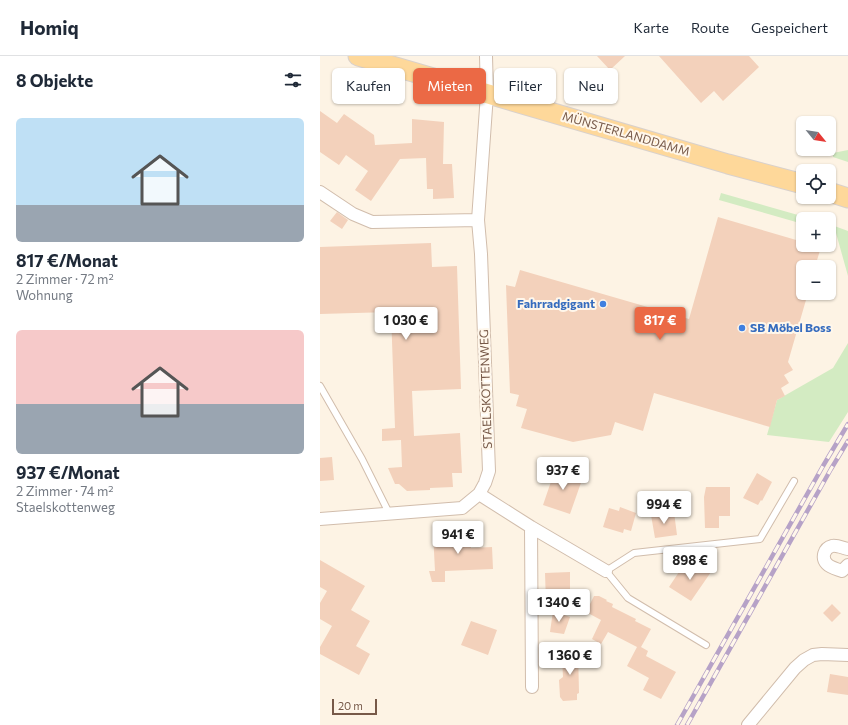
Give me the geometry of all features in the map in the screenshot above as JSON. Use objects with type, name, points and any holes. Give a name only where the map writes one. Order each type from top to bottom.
[{"type":"main road","name":"MÜNSTERLANDDAMM","points":[[358,56],[728,164],[796,182]]},
{"type":"main road","points":[[836,194],[848,198]]},
{"type":"street","name":"STAELSKOTTENWEG","points":[[479,494],[489,471],[481,254],[478,220],[487,94],[486,56]]},
{"type":"street","points":[[320,192],[353,214],[372,222],[478,220]]},
{"type":"street","points":[[320,519],[462,508],[479,494],[531,527],[606,571]]},
{"type":"street","points":[[531,527],[532,687]]},
{"type":"street","points":[[848,549],[831,546],[824,553],[824,560],[829,566],[842,571],[848,565]]},
{"type":"street","points":[[748,725],[795,668],[804,660],[813,655],[848,655]]},
{"type":"lane","points":[[320,386],[362,459],[389,514]]},
{"type":"lane","points":[[706,645],[628,598],[606,571],[634,553],[760,539],[794,481]]},
{"type":"green space","points":[[848,150],[848,162],[833,157],[836,156],[836,152]]},
{"type":"green space","points":[[721,193],[796,214],[796,222],[719,200]]},
{"type":"green space","points":[[836,227],[848,231],[848,276],[836,233]]},
{"type":"green space","points":[[848,343],[848,412],[829,442],[767,435],[777,400],[833,368]]},
{"type":"building","points":[[597,56],[625,56],[612,68],[608,68]]},
{"type":"building","points":[[659,56],[749,56],[759,67],[723,101],[714,91],[701,103]]},
{"type":"building","points":[[320,111],[337,123],[344,114],[374,135],[375,145],[412,143],[412,119],[444,122],[443,164],[452,164],[454,198],[433,199],[433,189],[427,189],[426,158],[400,159],[371,201],[355,190],[368,171],[346,155],[339,165],[320,152]]},
{"type":"building","points":[[337,212],[348,220],[342,229],[330,221]]},
{"type":"building","points":[[718,217],[796,240],[796,252],[820,252],[817,260],[796,260],[796,300],[806,300],[788,362],[793,370],[784,375],[789,383],[781,388],[785,396],[777,400],[770,427],[654,393],[643,431],[615,422],[611,435],[573,442],[521,428],[527,409],[516,406],[519,395],[510,393],[506,285],[515,287],[520,270],[689,319]]},
{"type":"building","points":[[431,243],[432,267],[457,266],[461,389],[412,391],[414,436],[460,433],[462,473],[452,473],[453,487],[407,491],[399,484],[395,484],[388,468],[402,467],[401,440],[382,441],[382,429],[395,428],[391,312],[320,314],[320,247]]},
{"type":"building","points":[[332,457],[334,480],[320,481],[320,458]]},
{"type":"building","points":[[556,467],[583,477],[570,514],[543,505]]},
{"type":"building","points":[[757,473],[772,482],[762,501],[761,500],[758,505],[743,498]]},
{"type":"building","points":[[706,487],[730,487],[730,516],[719,516],[719,528],[705,528],[704,497]]},
{"type":"building","points":[[620,507],[636,513],[631,531],[624,529],[623,533],[603,527],[609,508],[619,511]]},
{"type":"building","points":[[674,512],[677,535],[655,538],[651,515]]},
{"type":"building","points":[[470,531],[471,548],[492,547],[493,569],[445,571],[445,582],[432,582],[429,571],[435,571],[433,532]]},
{"type":"building","points":[[320,560],[365,586],[351,610],[370,621],[356,646],[370,654],[359,675],[320,654],[320,647],[332,626],[320,619],[320,603],[327,591],[320,587]]},
{"type":"building","points":[[685,563],[695,570],[699,564],[711,572],[691,601],[669,587]]},
{"type":"building","points":[[570,572],[570,593],[560,593],[560,603],[546,603],[545,573]]},
{"type":"building","points":[[594,596],[599,596],[607,600],[606,601],[613,604],[612,607],[636,619],[635,621],[651,629],[641,647],[648,651],[646,656],[676,672],[661,699],[643,690],[649,678],[627,666],[637,647],[608,632],[601,644],[592,639],[601,620],[586,612]]},
{"type":"building","points":[[832,604],[841,613],[832,622],[823,613]]},
{"type":"building","points":[[553,611],[570,617],[564,634],[550,632]]},
{"type":"building","points":[[471,621],[497,630],[488,655],[461,645]]},
{"type":"building","points":[[578,648],[579,693],[577,694],[577,700],[563,701],[560,697],[559,680],[563,677],[562,658],[567,649]]},
{"type":"building","points":[[830,674],[848,677],[848,695],[827,692]]},
{"type":"railway","points":[[677,725],[848,424]]},
{"type":"railway","points":[[687,725],[848,441]]},
{"type":"place","name":"Fahrradgigant","points":[[603,304]]},
{"type":"place","name":"SB Möbel Boss","points":[[742,328]]}]
